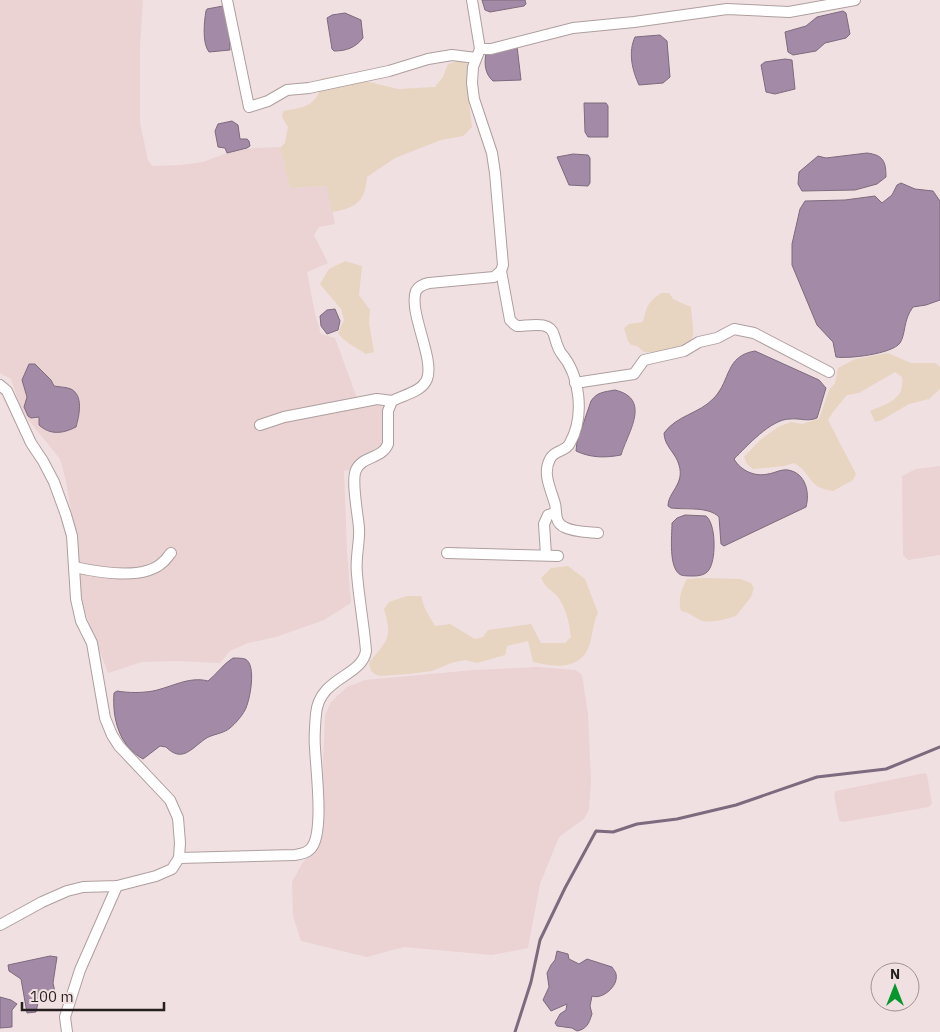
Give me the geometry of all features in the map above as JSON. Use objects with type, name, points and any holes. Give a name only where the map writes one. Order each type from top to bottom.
[{"type":"street","points":[[227,0],[249,107],[268,101],[287,90],[309,88],[452,55],[478,54],[573,28],[597,27],[727,9],[789,12],[855,0]]},
{"type":"street","points":[[472,0],[478,54],[473,67],[472,84],[478,115],[489,141],[495,173],[502,250],[501,271],[510,320],[517,326],[541,325],[550,327],[553,330],[559,350],[570,363],[579,399],[575,428],[570,443],[566,449],[553,454],[549,459],[548,482],[555,505],[555,513],[557,520],[563,527],[598,533]]},
{"type":"street","points":[[260,425],[284,417],[377,399],[392,402],[421,388],[427,379],[428,366],[415,303],[416,292],[419,288],[429,283],[494,277],[501,271]]},
{"type":"street","points":[[576,383],[634,374],[644,360],[684,351],[700,342],[717,338],[734,329],[754,333],[829,372]]},
{"type":"street","points":[[0,385],[7,391],[31,443],[54,482],[72,536],[76,599],[81,621],[94,652],[105,718],[119,746],[164,793],[175,811],[178,818],[180,843],[179,858],[172,870],[117,886],[67,891],[42,902],[0,925]]},
{"type":"street","points":[[179,858],[295,855],[308,851],[314,842],[317,832],[318,810],[318,784],[314,746],[317,704],[327,689],[363,661],[366,651],[356,573],[359,529],[355,474],[359,466],[379,455],[387,448],[388,411],[392,402]]},
{"type":"street","points":[[546,555],[544,524],[548,515],[555,513]]},
{"type":"street","points":[[74,567],[112,573],[135,573],[163,564],[171,553]]},
{"type":"street","points":[[447,553],[558,556]]},
{"type":"street","points":[[67,1032],[65,1017],[80,970],[117,886]]},
{"type":"shaded area","points":[[0,0],[143,0],[140,48],[140,123],[148,160],[152,166],[203,162],[232,151],[280,147],[290,188],[328,186],[335,224],[319,227],[314,235],[328,263],[307,272],[315,314],[321,334],[335,338],[357,398],[380,396],[386,442],[353,469],[344,471],[351,603],[324,620],[276,637],[248,643],[230,651],[220,663],[142,662],[108,673],[81,602],[77,545],[66,481],[60,459],[22,412],[11,379],[0,373]]},
{"type":"shaded area","points":[[482,0],[525,0],[526,4],[524,6],[490,12],[485,10]]},
{"type":"shaded area","points":[[223,6],[229,32],[230,50],[209,52],[204,38],[206,11],[207,9]]},
{"type":"shaded area","points":[[843,11],[846,13],[850,34],[846,38],[825,43],[816,51],[793,55],[788,52],[785,32],[806,26],[817,17]]},
{"type":"shaded area","points":[[345,13],[361,20],[363,38],[350,48],[334,51],[332,49],[327,18],[332,15]]},
{"type":"shaded area","points":[[660,35],[667,41],[670,77],[663,83],[639,85],[632,61],[635,37]]},
{"type":"shaded area","points":[[517,46],[521,80],[493,81],[488,75],[486,68],[486,53]]},
{"type":"shaded area","points":[[785,59],[792,60],[795,89],[775,94],[766,92],[761,65],[765,62]]},
{"type":"shaded area","points":[[463,60],[470,67],[468,96],[472,127],[463,136],[441,140],[395,158],[367,177],[362,198],[348,208],[332,212],[327,186],[290,188],[280,148],[285,143],[288,127],[282,117],[283,111],[312,102],[319,93],[314,82],[340,75],[398,89],[435,87],[443,77],[448,64]]},
{"type":"shaded area","points":[[584,103],[606,103],[608,106],[608,137],[588,137],[585,132]]},
{"type":"shaded area","points":[[232,121],[238,125],[240,139],[247,139],[250,146],[227,153],[225,148],[218,147],[215,131],[218,124]]},
{"type":"shaded area","points":[[867,153],[877,155],[884,163],[886,177],[877,184],[855,190],[802,191],[798,184],[799,172],[818,156],[826,158]]},
{"type":"shaded area","points":[[573,154],[588,155],[590,158],[590,183],[588,186],[569,185],[557,157]]},
{"type":"shaded area","points":[[901,183],[915,189],[933,191],[940,201],[940,300],[913,307],[902,339],[895,347],[870,355],[836,357],[833,342],[817,325],[792,265],[792,244],[800,209],[805,201],[845,200],[875,196],[882,203],[892,195],[897,185]]},
{"type":"shaded area","points":[[345,261],[362,266],[359,295],[370,310],[369,323],[374,352],[366,354],[347,342],[338,333],[344,320],[341,309],[320,284],[329,269]]},
{"type":"shaded area","points":[[661,293],[669,293],[673,299],[691,307],[693,335],[686,345],[679,348],[644,352],[637,346],[631,345],[624,328],[629,324],[643,322],[648,305]]},
{"type":"shaded area","points":[[335,309],[340,321],[338,330],[327,334],[321,326],[320,316],[327,310]]},
{"type":"shaded area","points":[[755,351],[819,380],[826,388],[817,418],[810,420],[790,419],[775,423],[752,441],[734,459],[740,467],[753,474],[763,475],[788,470],[799,475],[803,479],[807,490],[806,507],[724,546],[721,544],[719,517],[709,511],[671,508],[668,506],[678,483],[680,472],[679,465],[666,442],[664,433],[675,422],[702,408],[714,398],[733,363],[745,354]]},
{"type":"shaded area","points":[[888,353],[911,363],[935,363],[940,367],[940,389],[929,399],[909,404],[882,420],[875,422],[870,411],[889,403],[898,396],[901,391],[902,377],[895,372],[859,393],[847,395],[828,420],[856,474],[853,480],[833,491],[817,486],[794,463],[784,466],[753,469],[747,464],[744,457],[760,440],[778,427],[791,422],[802,424],[819,419],[829,390],[835,383],[838,368],[855,359]]},
{"type":"shaded area","points":[[29,364],[35,364],[51,380],[54,386],[69,388],[78,396],[80,406],[76,427],[61,432],[47,431],[39,425],[39,417],[31,418],[28,416],[24,407],[27,397],[22,380]]},
{"type":"shaded area","points":[[615,390],[626,394],[633,401],[635,408],[632,427],[621,455],[598,457],[576,451],[577,442],[591,401],[598,394]]},
{"type":"shaded area","points":[[940,466],[940,555],[908,560],[903,555],[902,476],[916,469]]},
{"type":"shaded area","points":[[685,515],[706,516],[712,526],[714,541],[712,563],[705,574],[681,575],[674,566],[672,559],[672,523],[677,518]]},
{"type":"shaded area","points":[[568,566],[585,579],[598,613],[587,651],[576,662],[555,666],[533,662],[528,641],[507,646],[505,655],[477,663],[465,660],[451,663],[432,671],[408,674],[381,676],[371,671],[369,663],[387,639],[388,627],[384,609],[389,602],[407,596],[421,596],[425,609],[435,626],[450,624],[475,639],[483,637],[488,630],[531,624],[541,643],[565,643],[571,637],[565,610],[557,596],[541,578],[551,568]]},
{"type":"shaded area","points":[[687,579],[740,579],[751,583],[754,588],[751,597],[736,616],[718,621],[704,621],[681,611],[680,599]]},
{"type":"shaded area","points":[[233,658],[245,659],[249,662],[252,675],[249,699],[245,710],[230,728],[208,737],[191,750],[182,754],[177,754],[166,747],[160,746],[143,759],[128,747],[116,721],[114,693],[117,691],[148,692],[187,681],[208,681]]},
{"type":"shaded area","points":[[537,667],[576,670],[582,675],[588,714],[591,780],[589,810],[584,819],[559,837],[540,884],[528,948],[492,955],[404,947],[367,957],[301,941],[293,916],[292,882],[303,862],[316,850],[320,832],[325,715],[331,702],[347,687],[365,680],[474,670]]},
{"type":"shaded area","points":[[925,773],[932,803],[929,807],[843,822],[839,821],[834,794],[836,791]]},
{"type":"shaded area","points":[[557,951],[568,954],[569,959],[579,964],[587,959],[612,967],[616,973],[615,983],[609,991],[600,996],[592,996],[590,1020],[585,1027],[577,1031],[572,1028],[557,1026],[555,1023],[560,1014],[566,1010],[567,1004],[551,1011],[543,1000],[549,987],[547,973],[555,960]]},
{"type":"shaded area","points":[[50,956],[57,957],[53,983],[55,992],[39,998],[36,1012],[27,1013],[21,979],[9,971],[8,965]]},
{"type":"shaded area","points":[[0,997],[17,1004],[12,1010],[12,1027],[0,1028]]},
{"type":"waterway","points":[[515,1032],[531,982],[540,940],[565,888],[596,831],[613,832],[637,824],[677,819],[736,805],[817,777],[886,769],[940,747]]}]
